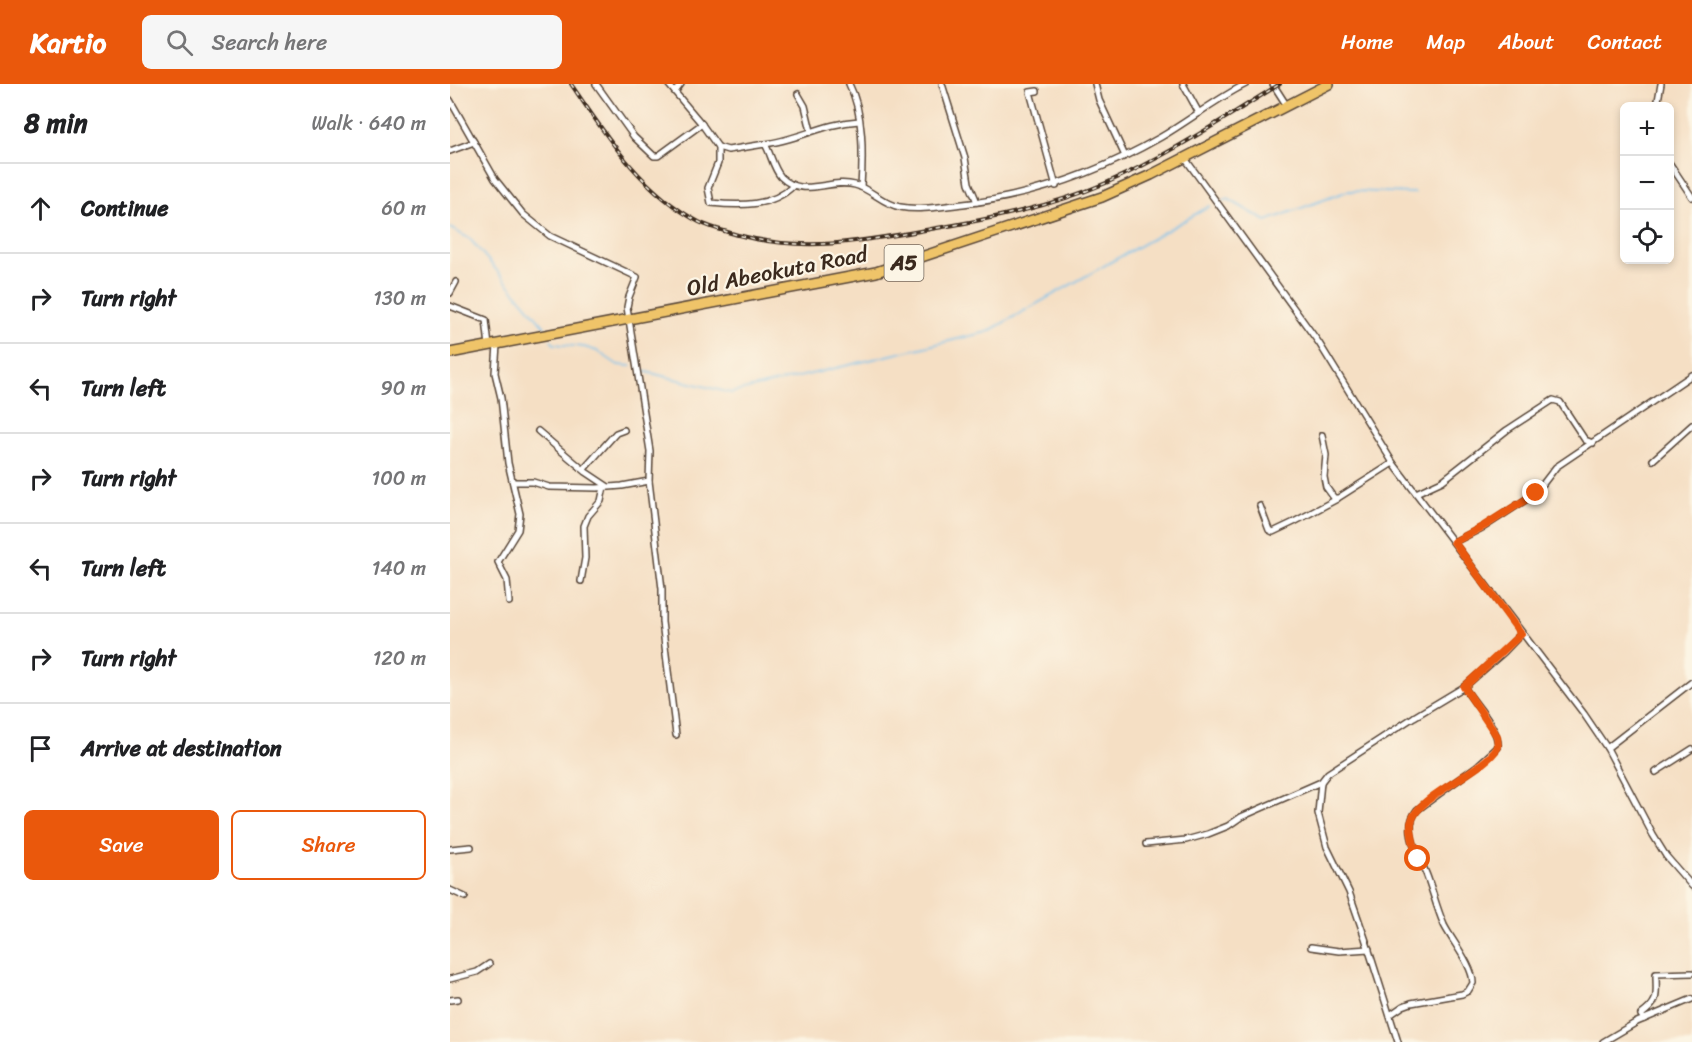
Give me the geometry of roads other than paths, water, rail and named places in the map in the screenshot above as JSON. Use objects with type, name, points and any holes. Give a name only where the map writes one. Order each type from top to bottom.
[{"type":"highway","name":"Old Abeokuta Road","points":[[450,353],[876,272],[1102,197],[1329,84]]},
{"type":"street","points":[[596,84],[628,130],[654,156],[658,156],[702,124]]},
{"type":"street","points":[[668,84],[718,147],[717,168],[708,188],[711,203],[757,204],[782,196],[793,186]]},
{"type":"street","points":[[675,92],[681,84]]},
{"type":"street","points":[[849,84],[857,105],[859,121],[862,160],[861,187]]},
{"type":"street","points":[[942,84],[965,159],[969,183],[977,202]]},
{"type":"street","points":[[1095,84],[1125,156]]},
{"type":"street","points":[[1183,84],[1199,113]]},
{"type":"street","points":[[765,144],[775,169],[793,186],[806,188],[848,183],[861,187],[898,207],[927,208],[977,202],[1056,186],[1125,156],[1246,84]]},
{"type":"street","points":[[1273,84],[1287,106]]},
{"type":"street","points":[[1658,102],[1661,84]]},
{"type":"street","points":[[1037,91],[1030,92],[1056,186]]},
{"type":"street","points":[[798,94],[805,106],[811,130]]},
{"type":"street","points":[[450,100],[501,188],[529,219],[550,236],[635,274],[637,279],[627,302],[628,320],[650,451],[649,481],[662,589],[662,621],[676,735]]},
{"type":"street","points":[[718,147],[728,150],[785,141],[811,130],[840,122],[859,121]]},
{"type":"street","points":[[450,151],[474,142]]},
{"type":"street","points":[[1184,157],[1319,343],[1393,462],[1521,634],[1568,692],[1607,748],[1653,836],[1666,856],[1692,886]]},
{"type":"street","points":[[1674,170],[1692,197]]},
{"type":"street","points":[[450,293],[456,282]]},
{"type":"street","points":[[450,306],[486,320],[493,345],[508,463],[519,507],[518,530],[498,564],[507,580],[509,602]]},
{"type":"street","points":[[1454,542],[1536,493],[1552,470],[1692,375]]},
{"type":"street","points":[[1416,493],[1442,481],[1507,430],[1553,400],[1560,402],[1585,440],[1593,443]]},
{"type":"street","points":[[1653,460],[1692,425]]},
{"type":"street","points":[[584,470],[616,433],[624,430]]},
{"type":"street","points":[[538,431],[606,487]]},
{"type":"street","points":[[1322,435],[1326,455],[1324,469],[1326,487],[1334,498],[1338,498]]},
{"type":"street","points":[[1260,506],[1269,530],[1272,532],[1338,498],[1393,462]]},
{"type":"street","points":[[513,482],[533,482],[549,487],[606,487],[649,481]]},
{"type":"street","points":[[581,581],[585,558],[584,526],[588,516],[601,501],[606,487]]},
{"type":"street","points":[[1146,844],[1186,840],[1208,834],[1321,782],[1328,773],[1464,687],[1521,634]]},
{"type":"street","points":[[1607,748],[1692,682]]},
{"type":"street","points":[[1390,1015],[1411,1003],[1462,994],[1468,991],[1473,983],[1471,974],[1444,925],[1426,873],[1418,859],[1411,828],[1413,815],[1417,810],[1477,766],[1498,747],[1497,736],[1464,687]]},
{"type":"street","points":[[1656,772],[1692,749]]},
{"type":"street","points":[[1321,782],[1318,813],[1327,847],[1349,892],[1398,1042]]},
{"type":"street","points":[[450,849],[471,847]]},
{"type":"street","points":[[450,890],[465,897]]},
{"type":"street","points":[[1311,946],[1339,951],[1369,949]]},
{"type":"street","points":[[450,979],[477,972],[489,964]]},
{"type":"street","points":[[1644,1019],[1641,1015],[1653,1006],[1656,996],[1656,974],[1692,973]]},
{"type":"street","points":[[450,1000],[458,999]]},
{"type":"street","points":[[1603,1042],[1644,1019],[1692,999]]},
{"type":"waterway","points":[[1223,201],[1228,199],[1266,221],[1348,191],[1415,193]]},
{"type":"waterway","points":[[643,371],[731,393],[987,332],[1210,206]]},
{"type":"waterway","points":[[450,228],[470,239],[545,327]]},
{"type":"waterway","points":[[551,340],[554,344],[584,347],[597,351],[618,365],[631,366]]},
{"type":"railway","points":[[571,84],[627,161],[643,179],[678,209],[699,222],[738,235],[787,243],[811,244],[882,238],[998,216],[1063,199],[1106,183],[1151,161],[1280,84]]}]
